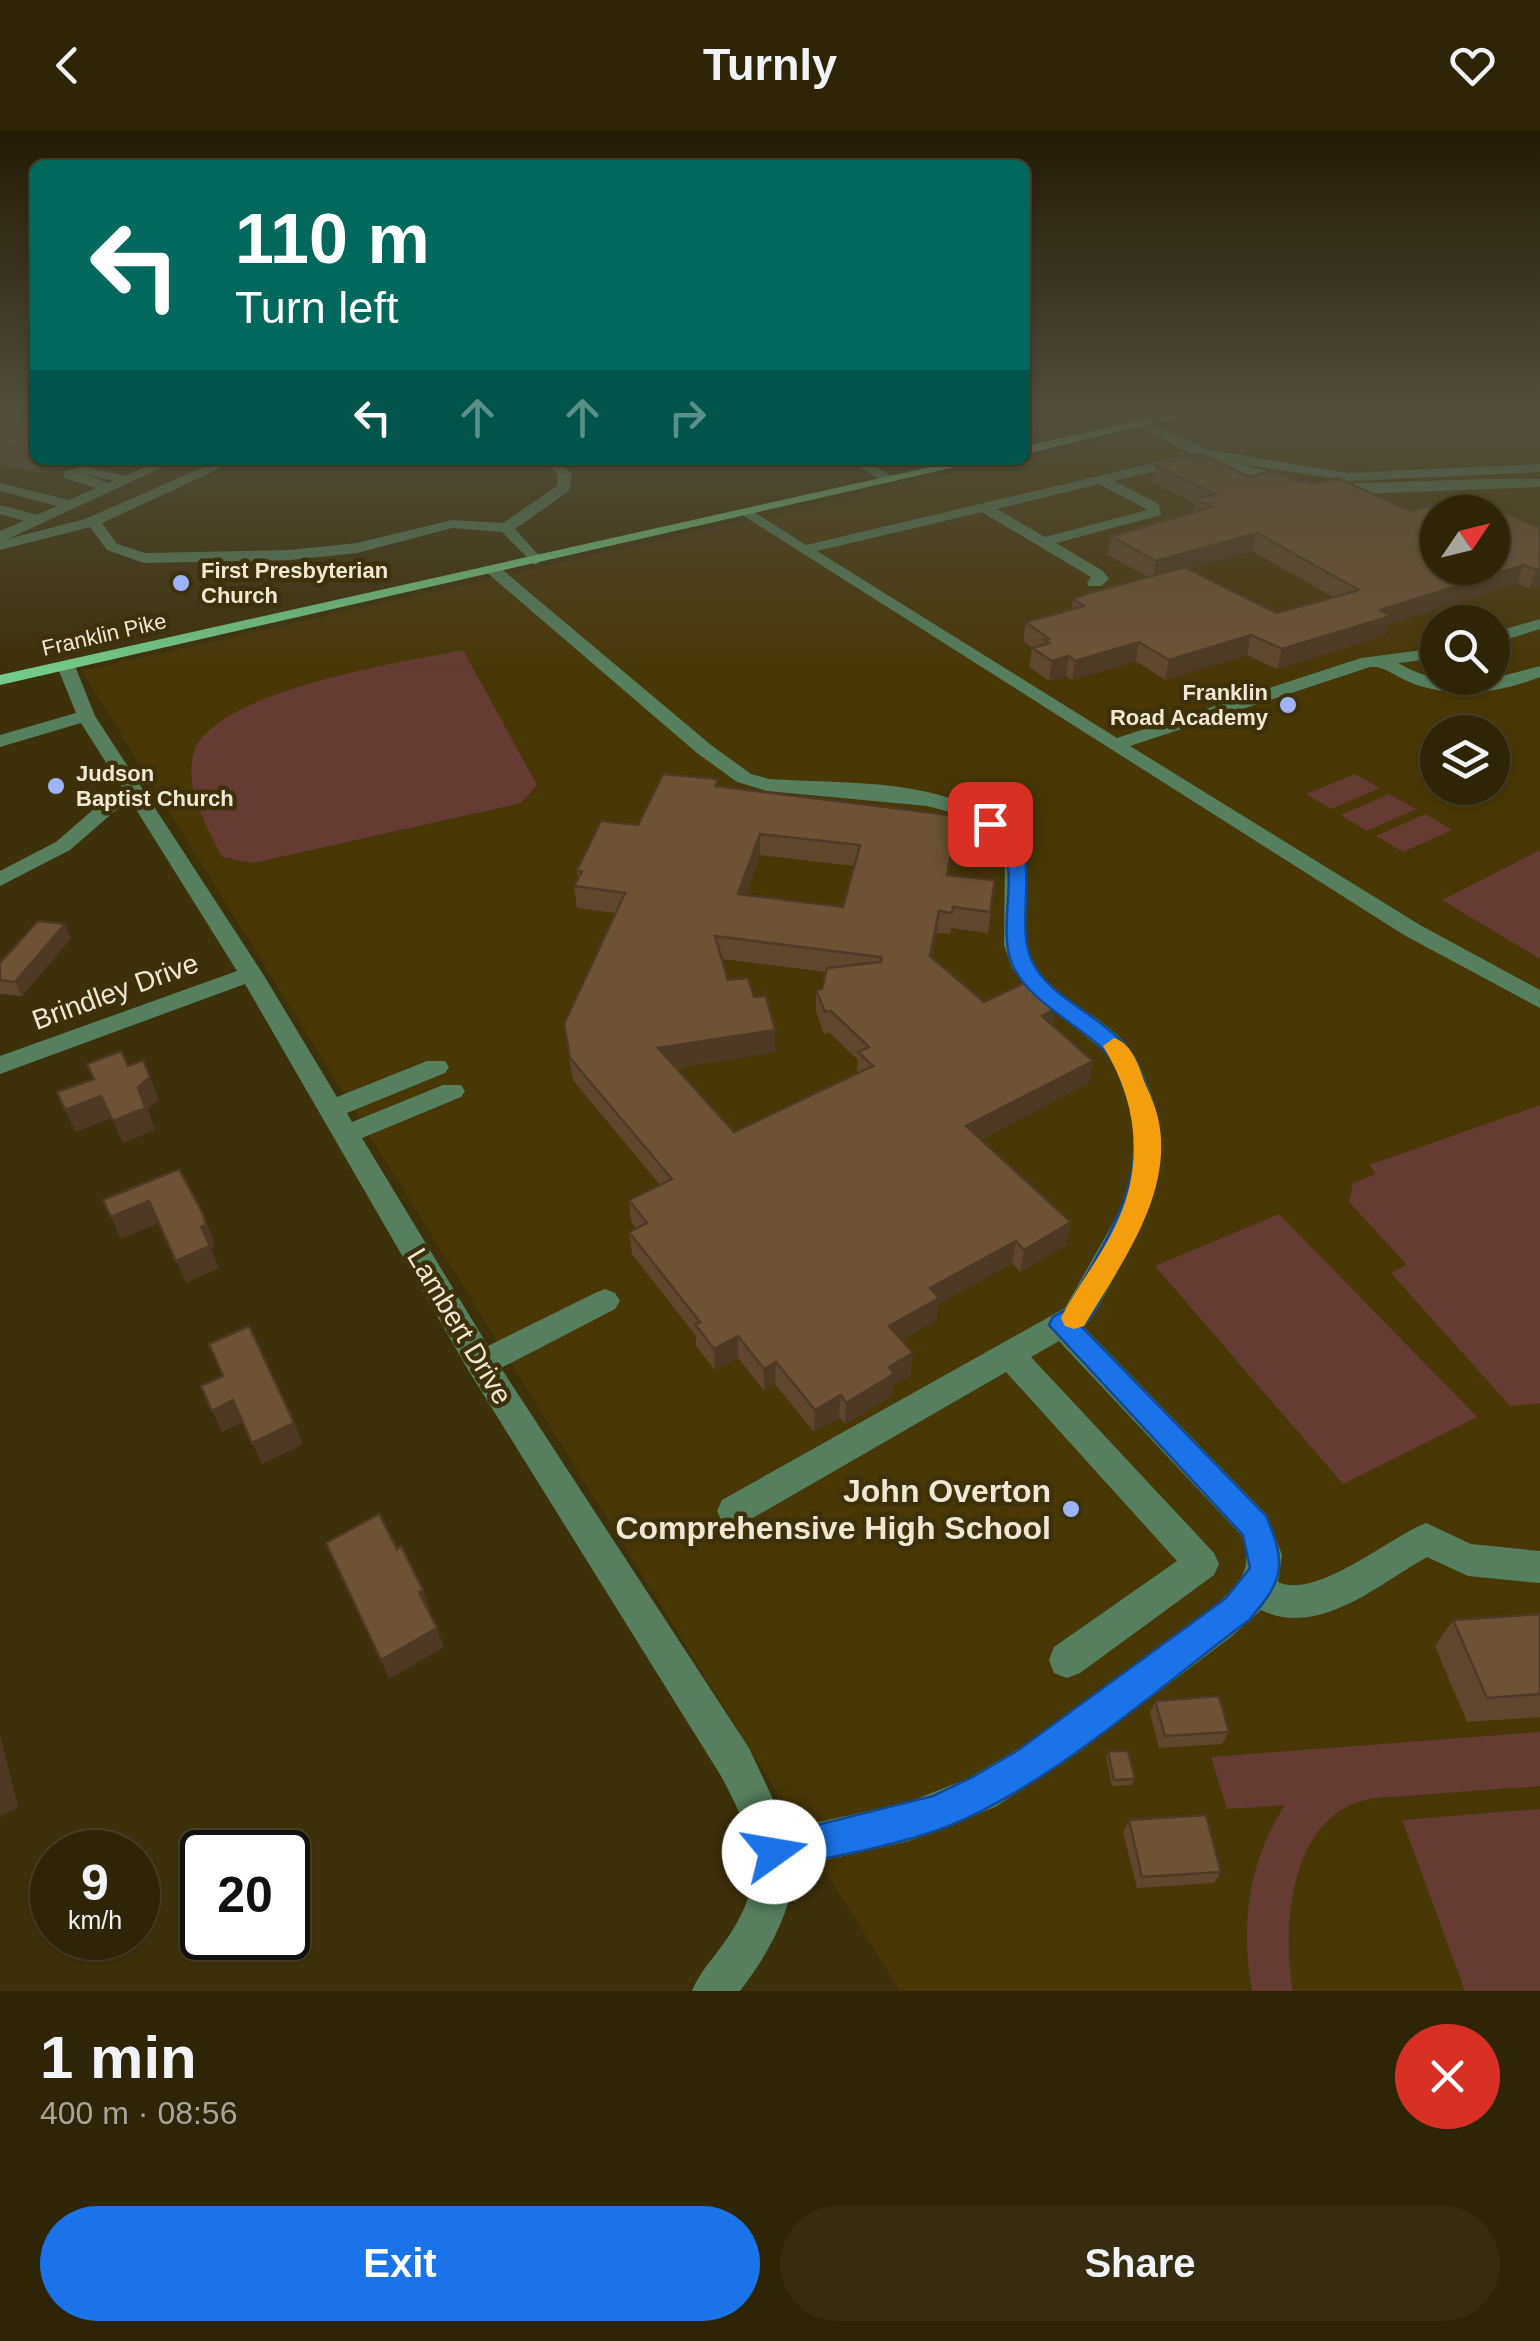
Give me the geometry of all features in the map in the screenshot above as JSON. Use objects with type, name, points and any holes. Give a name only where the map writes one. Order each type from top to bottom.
[{"type":"main road","name":"Franklin Pike","points":[[0,680],[792,502]]},
{"type":"street","points":[[58,502],[70,505]]},
{"type":"street","points":[[0,537],[77,502]]},
{"type":"street","points":[[0,545],[49,537],[94,523],[140,502]]},
{"type":"street","points":[[94,523],[106,543],[118,551],[171,560],[334,551],[452,524],[506,528],[544,502]]},
{"type":"street","points":[[804,550],[1006,502]]},
{"type":"street","points":[[1044,542],[1156,512],[1146,502]]},
{"type":"street","points":[[984,507],[1098,574],[1101,579],[1096,583]]},
{"type":"street","points":[[0,510],[38,520]]},
{"type":"street","points":[[746,512],[1412,930],[1540,1000]]},
{"type":"street","points":[[506,528],[535,560]]},
{"type":"street","points":[[492,569],[704,750],[744,778],[768,785],[882,792],[929,800],[979,817],[1009,841],[1018,869],[1015,945],[1024,968],[1050,995],[1114,1046],[1126,1064],[1146,1119],[1146,1174],[1139,1202],[1076,1317],[734,1511]]},
{"type":"street","points":[[1510,633],[1540,624]]},
{"type":"street","points":[[1115,745],[1379,659],[1420,655]]},
{"type":"street","points":[[1379,659],[1421,682],[1456,689],[1497,688],[1540,671]]},
{"type":"street","name":"Lambert Drive","points":[[66,666],[86,716],[251,974],[482,1364],[735,1762],[774,1852]]},
{"type":"street","points":[[0,741],[86,716]]},
{"type":"street","points":[[0,880],[63,846],[109,806],[135,794]]},
{"type":"street","name":"Brindley Drive","points":[[0,1065],[251,974]]},
{"type":"street","points":[[339,1122],[436,1067]]},
{"type":"street","points":[[339,1122],[452,1091]]},
{"type":"street","points":[[482,1364],[605,1302]]},
{"type":"street","points":[[713,1991],[752,1942],[763,1916],[774,1852],[936,1813],[984,1791],[1029,1764],[1237,1609],[1266,1569],[1265,1552],[1255,1526],[1063,1325]]},
{"type":"street","points":[[1010,1355],[1202,1564],[1067,1660]]},
{"type":"street","points":[[1254,1589],[1284,1604],[1314,1602],[1426,1539],[1468,1560],[1540,1567]]},
{"type":"shaded area","name":"John Overton Comprehensive High School","points":[[830,502],[1420,502],[1420,585],[1510,585],[1510,502],[1540,502],[1540,1991],[900,1991],[82,671]]},
{"type":"shaded area","points":[[463,650],[537,785],[521,803],[253,863],[222,857],[199,808],[192,782],[193,755],[207,733],[234,713],[312,683]]},
{"type":"shaded area","points":[[1355,774],[1380,788],[1331,809],[1306,794]]},
{"type":"shaded area","points":[[1389,794],[1416,809],[1367,831],[1341,815]]},
{"type":"shaded area","points":[[1425,814],[1452,830],[1403,852],[1376,836]]},
{"type":"shaded area","points":[[1540,850],[1540,959],[1442,900]]},
{"type":"shaded area","points":[[1540,1105],[1540,1403],[1510,1406],[1391,1273],[1407,1265],[1349,1202],[1353,1183],[1376,1174],[1369,1165]]},
{"type":"shaded area","points":[[1279,1214],[1477,1417],[1343,1484],[1155,1266]]},
{"type":"shaded area","points":[[1540,1732],[1540,1786],[1378,1798],[1340,1811],[1320,1829],[1296,1880],[1289,1938],[1293,1991],[1252,1991],[1247,1942],[1250,1895],[1263,1849],[1285,1805],[1227,1809],[1211,1757]]},
{"type":"shaded area","points":[[1540,1809],[1540,1991],[1465,1991],[1402,1820]]},
{"type":"building","points":[[1202,502],[1390,502],[1410,511],[1420,508],[1420,585],[1460,585],[1380,610],[1391,616],[1282,649],[1251,635],[1169,660],[1139,642],[1075,661],[1069,656],[1052,661],[1032,648],[1049,643],[1044,640],[1049,639],[1026,622],[1084,606],[1073,599],[1086,594],[1184,567],[1277,613],[1359,590],[1257,533],[1156,561],[1111,536],[1212,507]]},
{"type":"building","points":[[1510,515],[1540,525],[1540,569],[1524,565],[1510,569]]},
{"type":"building","points":[[663,774],[718,779],[715,786],[958,816],[947,875],[995,880],[990,912],[953,907],[952,913],[939,911],[930,956],[984,1002],[1024,983],[1056,1008],[1042,1016],[1093,1061],[966,1126],[1071,1222],[1024,1250],[1016,1241],[930,1288],[939,1298],[889,1326],[913,1353],[889,1367],[894,1374],[846,1403],[841,1395],[815,1410],[776,1362],[764,1369],[738,1336],[714,1349],[695,1324],[700,1322],[629,1232],[647,1223],[629,1200],[672,1179],[570,1058],[564,1024],[625,893],[574,886],[582,871],[577,870],[601,821],[638,825]],"holes":[[[760,834],[860,845],[843,907],[738,894]],[[715,936],[881,957],[881,962],[827,968],[822,989],[816,990],[825,1012],[831,1011],[869,1047],[858,1052],[873,1066],[734,1132],[658,1048],[775,1030],[766,996],[754,997],[748,978],[728,980]]]},
{"type":"building","points":[[38,921],[65,924],[15,982],[0,980],[0,963]]},
{"type":"building","points":[[121,1051],[128,1066],[143,1060],[150,1077],[138,1087],[145,1108],[113,1121],[101,1096],[65,1110],[57,1092],[94,1079],[87,1064]]},
{"type":"building","points":[[179,1169],[203,1214],[206,1225],[201,1227],[210,1246],[176,1261],[149,1201],[111,1217],[103,1200]]},
{"type":"building","points":[[249,1326],[294,1423],[252,1443],[233,1400],[212,1411],[201,1386],[223,1376],[209,1344]]},
{"type":"building","points":[[379,1514],[397,1549],[401,1546],[437,1628],[381,1660],[326,1543]]},
{"type":"building","points":[[1540,1614],[1540,1694],[1487,1698],[1453,1620]]},
{"type":"building","points":[[1219,1696],[1229,1732],[1165,1736],[1155,1701]]},
{"type":"building","points":[[1108,1751],[1128,1751],[1135,1779],[1114,1780]]},
{"type":"building","points":[[1206,1815],[1221,1872],[1142,1877],[1129,1820]]},
{"type":"slow traffic","points":[[1074,1318],[1126,1231],[1146,1174],[1146,1119],[1126,1064],[1114,1046]]},
{"type":"place","name":"First Presbyterian Church","points":[[181,583]]},
{"type":"place","name":"Franklin Road Academy","points":[[1288,705]]},
{"type":"place","name":"Judson Baptist Church","points":[[56,786]]},
{"type":"place","name":"John Overton Comprehensive High School","points":[[1071,1509]]},
{"type":"route","points":[[774,1852],[936,1813],[984,1791],[1029,1764],[1237,1609],[1258,1586],[1266,1569],[1265,1552],[1255,1526],[1063,1325],[1076,1317],[1139,1202],[1146,1174],[1146,1119],[1126,1064],[1114,1046],[1036,983],[1024,968],[1015,945],[1016,857],[1009,841],[990,824]]}]
